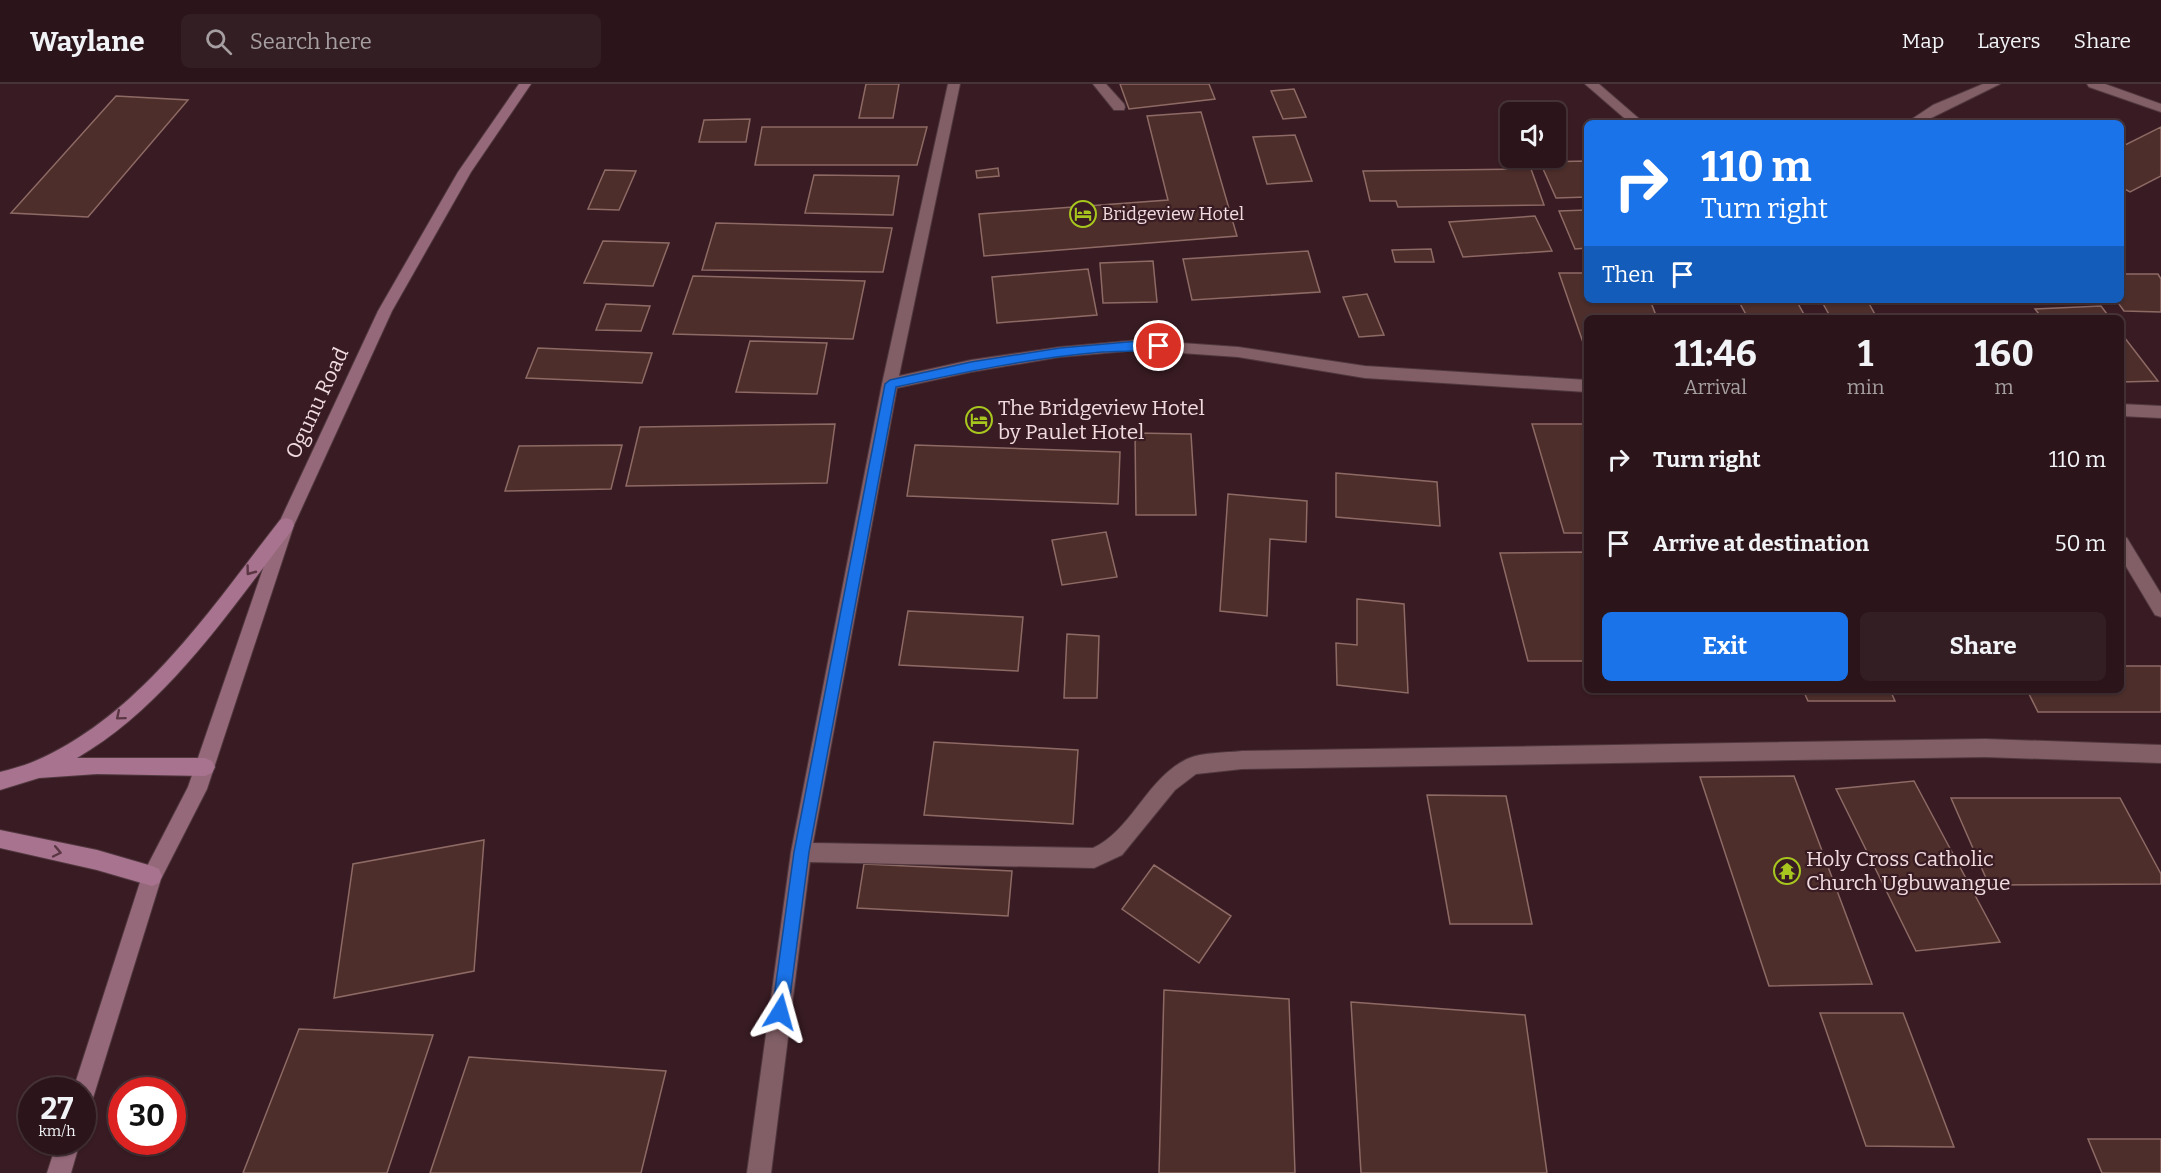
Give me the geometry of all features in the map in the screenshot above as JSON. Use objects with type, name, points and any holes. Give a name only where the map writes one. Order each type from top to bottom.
[{"type":"main road","name":"Ogunu Road","points":[[89,1077],[152,876],[197,789],[286,525],[385,311],[465,172],[525,84]]},
{"type":"main road","points":[[39,769],[97,735],[148,692],[197,640],[286,525]]},
{"type":"main road","points":[[0,781],[39,769],[97,765],[205,767]]},
{"type":"main road","points":[[0,839],[97,860],[152,876]]},
{"type":"main road","points":[[59,1173],[65,1155]]},
{"type":"street","points":[[759,1173],[801,852],[890,384],[954,84]]},
{"type":"street","points":[[1099,84],[1119,107]]},
{"type":"street","points":[[1592,84],[1634,120]]},
{"type":"street","points":[[1917,120],[1938,108],[1994,84]]},
{"type":"street","points":[[2093,84],[2161,108]]},
{"type":"street","points":[[890,384],[971,366],[1060,352],[1139,345],[1238,352],[1365,372],[1584,386]]},
{"type":"street","points":[[2124,410],[2161,412]]},
{"type":"street","points":[[2124,548],[2161,610]]},
{"type":"street","points":[[801,852],[1094,858],[1115,848],[1168,784],[1192,766],[1242,760],[1985,748],[2161,754]]},
{"type":"building","points":[[866,84],[899,84],[893,118],[859,118]]},
{"type":"building","points":[[1120,84],[1209,84],[1215,99],[1129,109]]},
{"type":"building","points":[[1294,89],[1306,117],[1283,119],[1271,91]]},
{"type":"building","points":[[116,96],[188,100],[88,217],[11,213]]},
{"type":"building","points":[[1201,112],[1237,236],[984,256],[979,214],[1168,200],[1147,116]]},
{"type":"building","points":[[750,119],[746,142],[699,142],[704,120]]},
{"type":"building","points":[[762,127],[927,127],[917,165],[755,165]]},
{"type":"building","points":[[2161,127],[2161,176],[2130,192],[2124,189],[2124,146]]},
{"type":"building","points":[[1295,135],[1312,181],[1267,184],[1253,137]]},
{"type":"building","points":[[1566,161],[1584,161],[1584,197],[1556,198],[1543,168],[1566,168]]},
{"type":"building","points":[[998,168],[999,176],[977,178],[976,171]]},
{"type":"building","points":[[1531,169],[1544,205],[1398,207],[1396,201],[1370,201],[1363,171]]},
{"type":"building","points":[[605,170],[636,171],[619,210],[588,209]]},
{"type":"building","points":[[814,175],[899,176],[893,215],[805,213]]},
{"type":"building","points":[[1584,210],[1584,248],[1575,249],[1559,211]]},
{"type":"building","points":[[1535,216],[1552,251],[1463,257],[1449,222]]},
{"type":"building","points":[[716,223],[892,228],[883,272],[702,270]]},
{"type":"building","points":[[603,241],[669,243],[653,286],[584,283]]},
{"type":"building","points":[[1431,249],[1434,262],[1395,262],[1392,250]]},
{"type":"building","points":[[1308,251],[1320,292],[1192,300],[1183,259]]},
{"type":"building","points":[[1153,261],[1157,302],[1103,303],[1100,263]]},
{"type":"building","points":[[1088,269],[1097,315],[997,323],[992,277]]},
{"type":"building","points":[[1559,273],[1584,273],[1584,303],[1651,303],[1656,315],[1584,315],[1584,345]]},
{"type":"building","points":[[2124,274],[2158,274],[2161,279],[2161,312],[2124,311],[2118,303],[2124,303]]},
{"type":"building","points":[[693,276],[865,281],[853,339],[673,334]]},
{"type":"building","points":[[1367,294],[1384,335],[1359,337],[1343,297]]},
{"type":"building","points":[[1740,303],[1798,303],[1804,315],[1746,315]]},
{"type":"building","points":[[1823,303],[1869,303],[1875,315],[1829,315]]},
{"type":"building","points":[[606,304],[650,306],[641,331],[596,330]]},
{"type":"building","points":[[2101,306],[2108,315],[2040,315],[2035,309]]},
{"type":"building","points":[[2124,337],[2158,381],[2124,382]]},
{"type":"building","points":[[750,341],[827,343],[817,394],[736,392]]},
{"type":"building","points":[[538,348],[652,353],[642,383],[526,378]]},
{"type":"building","points":[[835,424],[827,483],[626,486],[640,427]]},
{"type":"building","points":[[1532,424],[1584,424],[1584,533],[1564,533]]},
{"type":"building","points":[[1135,433],[1191,434],[1196,515],[1136,515]]},
{"type":"building","points":[[622,445],[611,489],[505,491],[519,446]]},
{"type":"building","points":[[915,445],[1120,452],[1118,504],[907,496]]},
{"type":"building","points":[[1336,473],[1437,482],[1440,526],[1336,517]]},
{"type":"building","points":[[1228,494],[1307,501],[1306,542],[1270,539],[1267,616],[1220,611]]},
{"type":"building","points":[[1106,532],[1117,577],[1062,585],[1052,540]]},
{"type":"building","points":[[1584,552],[1584,661],[1528,661],[1500,553]]},
{"type":"building","points":[[1357,599],[1404,604],[1408,693],[1337,685],[1336,643],[1357,645]]},
{"type":"building","points":[[908,611],[1023,617],[1018,671],[899,665]]},
{"type":"building","points":[[1067,634],[1099,636],[1097,698],[1064,698]]},
{"type":"building","points":[[2124,666],[2161,666],[2161,712],[2038,712],[2028,693],[2124,693]]},
{"type":"building","points":[[1804,693],[1891,693],[1895,701],[1808,701]]},
{"type":"building","points":[[934,742],[1078,750],[1073,824],[924,815]]},
{"type":"building","points":[[1794,776],[1872,984],[1769,986],[1700,777]]},
{"type":"building","points":[[1914,781],[2000,942],[1916,951],[1836,789]]},
{"type":"building","points":[[1427,795],[1506,796],[1532,924],[1450,924]]},
{"type":"building","points":[[1951,798],[2120,798],[2161,874],[2161,884],[1989,885]]},
{"type":"building","points":[[484,840],[474,971],[334,998],[353,864]]},
{"type":"building","points":[[864,864],[1012,871],[1008,916],[857,908]]},
{"type":"building","points":[[1154,865],[1231,916],[1199,963],[1122,909]]},
{"type":"building","points":[[1164,990],[1289,999],[1295,1173],[1159,1173]]},
{"type":"building","points":[[1351,1002],[1525,1015],[1547,1173],[1361,1173]]},
{"type":"building","points":[[1820,1013],[1903,1013],[1954,1147],[1866,1146]]},
{"type":"building","points":[[299,1029],[433,1035],[387,1173],[243,1173]]},
{"type":"building","points":[[469,1057],[666,1071],[641,1173],[430,1173]]},
{"type":"building","points":[[2088,1139],[2161,1139],[2161,1173],[2102,1173]]},
{"type":"place","name":"Bridgeview Hotel","points":[[1083,214]]},
{"type":"place","name":"The Bridgeview Hotel by Paulet Hotel","points":[[979,420]]},
{"type":"place","name":"Holy Cross Catholic Church Ugbuwangue","points":[[1787,871]]},
{"type":"route","points":[[780,1012],[801,852],[890,384],[971,366],[1060,352],[1139,345],[1159,346]]}]
